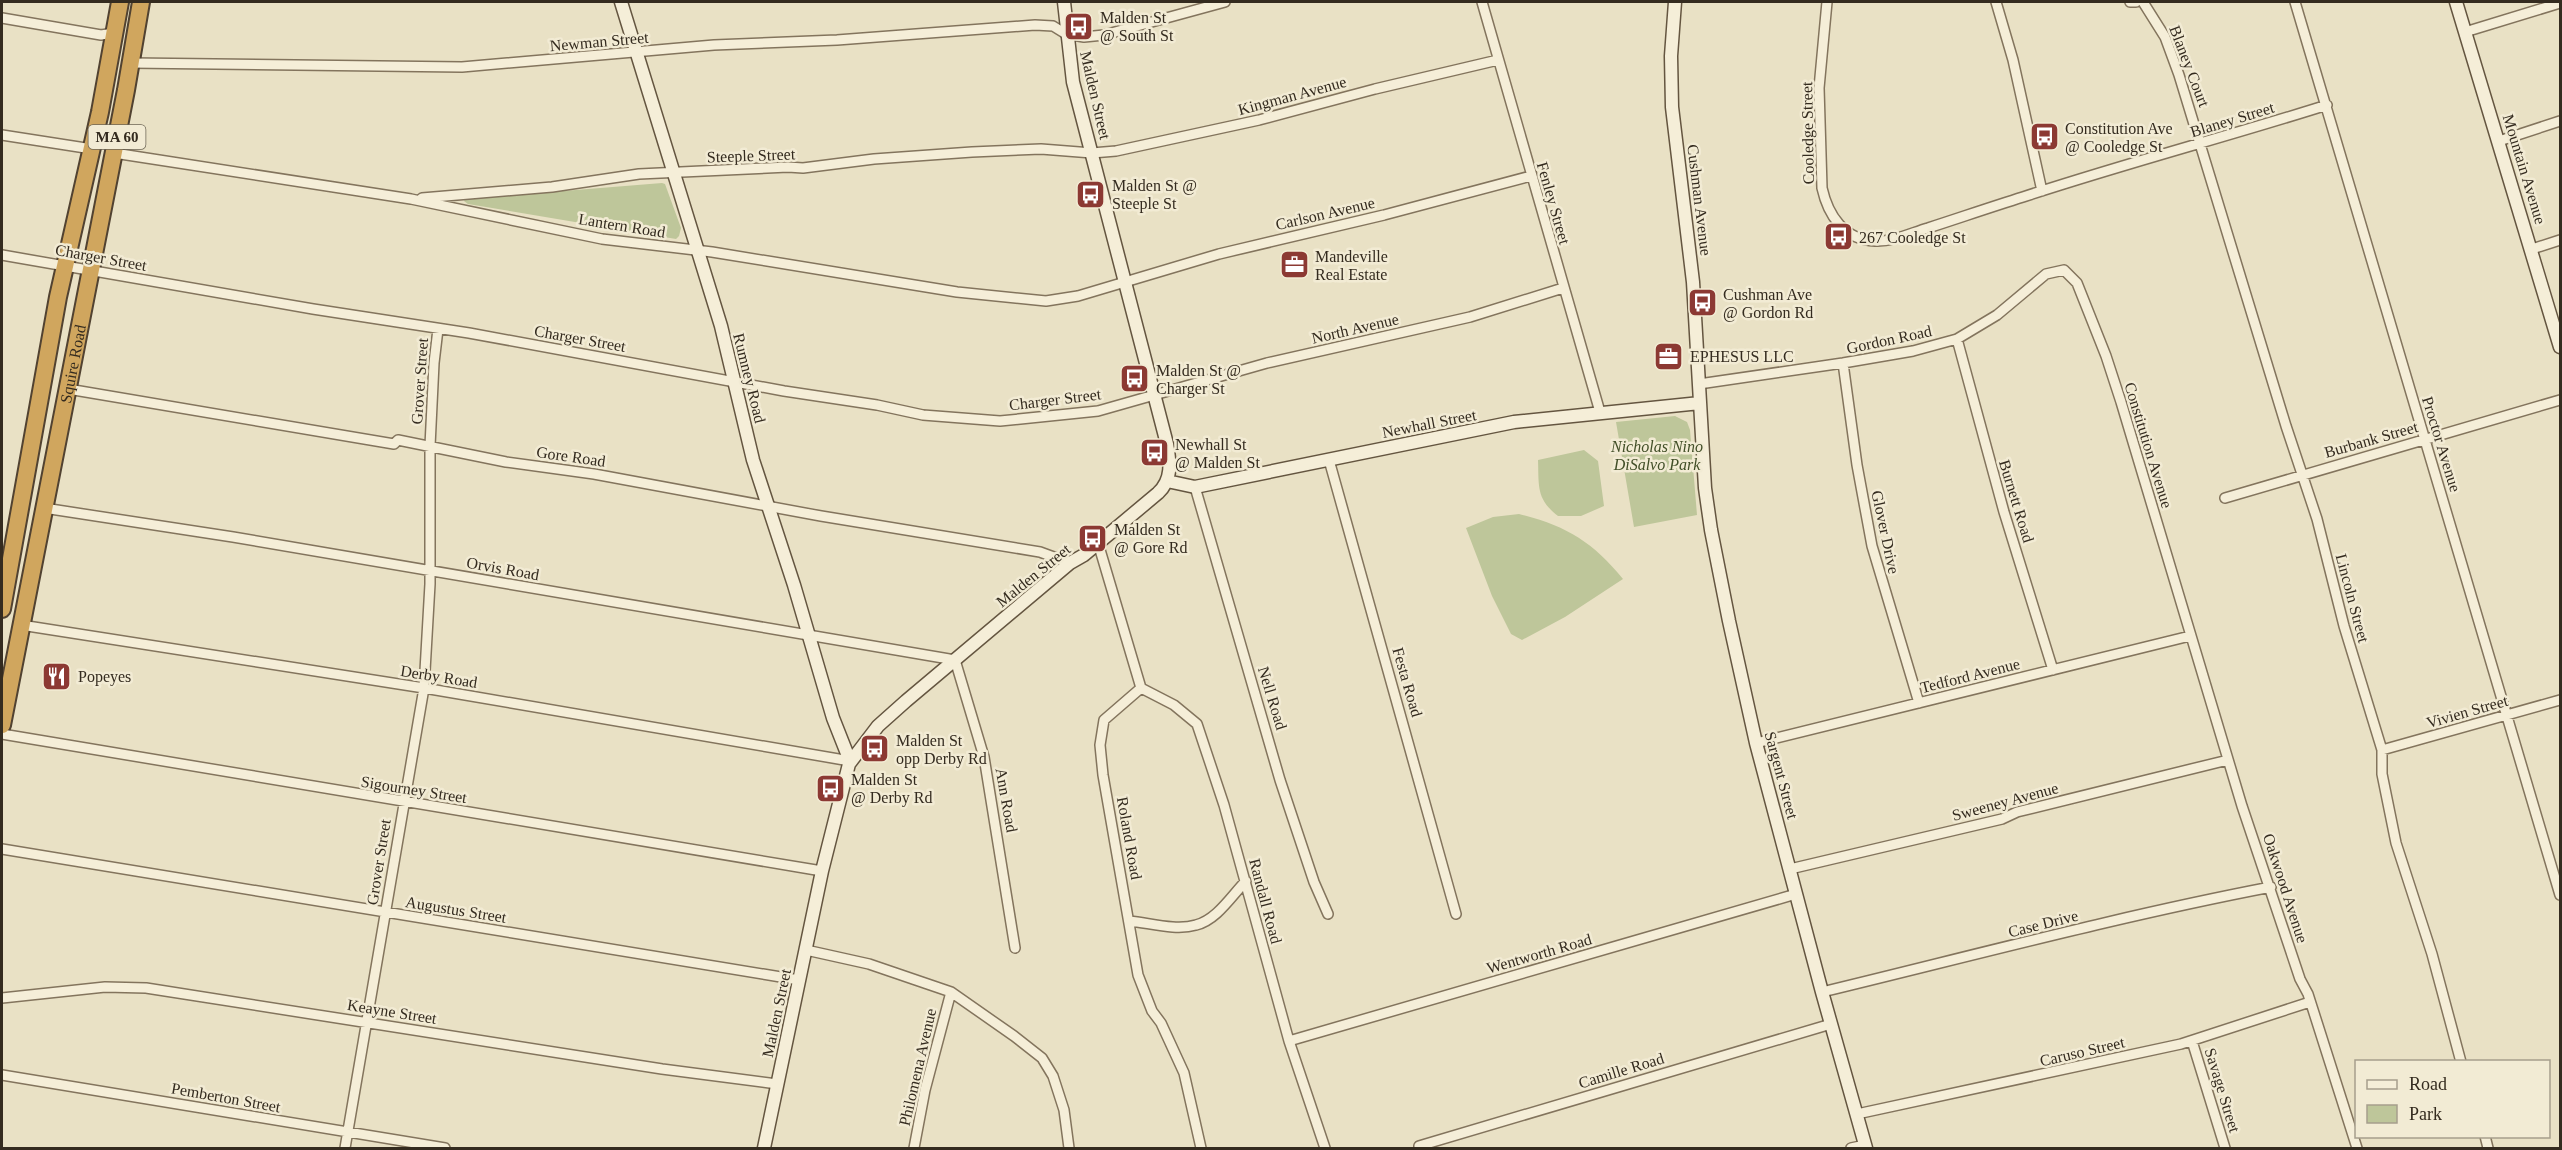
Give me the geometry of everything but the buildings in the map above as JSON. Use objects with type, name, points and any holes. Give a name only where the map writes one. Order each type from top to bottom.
[{"type":"highway","name":"Squire Road","points":[[2,609],[65,266],[92,149],[120,2]]},
{"type":"highway","name":"Squire Road","points":[[2,725],[114,153],[141,2]]},
{"type":"street","name":"Rumney Road","points":[[621,2],[721,326],[753,460],[833,718],[850,761]]},
{"type":"street","name":"Malden Street","points":[[764,1149],[822,871],[842,784],[850,761],[878,726],[1070,563],[1158,493],[1167,481],[1169,456],[1073,82],[1064,2]]},
{"type":"street","name":"Newman Street","points":[[131,63],[462,67],[636,52],[1035,25],[1053,26],[1066,34],[1084,37],[1104,35],[1225,2]]},
{"type":"street","name":"Fenley Street","points":[[1482,2],[1600,412]]},
{"type":"street","name":"Cushman Avenue","points":[[1675,2],[1671,56],[1672,107],[1693,282],[1700,403]]},
{"type":"street","name":"Cooledge Street","points":[[1827,2],[1820,88],[1820,152],[1826,204],[1834,220],[1842,228],[1866,240],[1885,240],[2042,191]]},
{"type":"street","points":[[1996,2],[2013,60],[2042,191]]},
{"type":"street","points":[[2130,2],[2136,2]]},
{"type":"street","name":"Blaney Court","points":[[2143,2],[2165,37],[2202,144]]},
{"type":"street","name":"Proctor Avenue","points":[[2295,2],[2506,716],[2557,871],[2560,895]]},
{"type":"street","name":"Mountain Avenue","points":[[2456,2],[2560,347]]},
{"type":"street","points":[[2465,32],[2560,3]]},
{"type":"street","points":[[2,18],[101,35],[114,33]]},
{"type":"street","name":"Kingman Avenue","points":[[1092,153],[1116,151],[1244,124],[1375,89],[1498,60]]},
{"type":"street","name":"Blaney Street","points":[[2042,191],[2327,105]]},
{"type":"street","points":[[2499,141],[2560,121]]},
{"type":"street","points":[[2,135],[92,149]]},
{"type":"street","name":"Lincoln Street","points":[[2202,144],[2315,513],[2344,626],[2382,750],[2382,774],[2391,827],[2432,954],[2460,1060]]},
{"type":"street","name":"Steeple Street","points":[[411,199],[544,188],[639,174],[803,168],[874,159],[972,152],[1041,149],[1092,153]]},
{"type":"street","name":"Lantern Road","points":[[114,153],[411,199],[602,239],[697,250],[957,292],[1046,301],[1078,296],[1125,282]]},
{"type":"street","name":"Carlson Avenue","points":[[1125,282],[1219,254],[1384,215],[1531,176]]},
{"type":"street","points":[[2532,249],[2560,240]]},
{"type":"street","name":"Charger Street","points":[[2,255],[784,391],[877,405],[923,415],[1000,421],[1098,411],[1153,395]]},
{"type":"street","name":"Gordon Road","points":[[1699,384],[1913,351],[1957,339],[1996,315],[2046,274],[2064,270]]},
{"type":"street","name":"Constitution Avenue","points":[[2064,270],[2077,283],[2106,356],[2145,479],[2190,636]]},
{"type":"street","name":"North Avenue","points":[[1153,395],[1268,363],[1470,317],[1563,288]]},
{"type":"street","name":"Grover Street","points":[[345,1149],[424,688],[430,570],[430,446],[438,329]]},
{"type":"street","name":"Burnett Road","points":[[1957,339],[2004,512],[2053,670]]},
{"type":"street","name":"Glover Drive","points":[[1843,363],[1857,465],[1872,546],[1919,703]]},
{"type":"street","name":"Gore Road","points":[[68,389],[394,444],[398,440],[506,462],[594,474],[1040,552],[1070,563]]},
{"type":"street","name":"Burbank Street","points":[[2225,498],[2560,400]]},
{"type":"street","name":"Newhall Street","points":[[1167,481],[1195,487],[1514,422],[1700,403]]},
{"type":"street","name":"Sargent Street","points":[[1700,403],[1711,530],[1728,621],[1756,743],[1866,1147]]},
{"type":"street","name":"Festa Road","points":[[1329,460],[1456,914]]},
{"type":"street","name":"Nell Road","points":[[1195,487],[1280,780],[1314,882],[1328,915]]},
{"type":"street","name":"Orvis Road","points":[[44,508],[233,537],[955,660]]},
{"type":"street","points":[[1098,543],[1141,688]]},
{"type":"street","name":"Derby Road","points":[[21,625],[424,688],[850,761]]},
{"type":"street","name":"Tedford Avenue","points":[[1756,743],[2190,636]]},
{"type":"street","name":"Oakwood Avenue","points":[[2190,636],[2228,760],[2357,1149]]},
{"type":"street","name":"Ann Road","points":[[955,660],[984,757],[1015,948]]},
{"type":"street","name":"Randall Road","points":[[1141,688],[1174,705],[1197,724],[1224,805],[1289,1041],[1325,1149]]},
{"type":"street","name":"Roland Road","points":[[1141,688],[1104,720],[1100,745],[1103,775],[1142,989],[1184,1072],[1201,1149]]},
{"type":"street","name":"Vivien Street","points":[[2382,750],[2560,700]]},
{"type":"street","name":"Sigourney Street","points":[[2,734],[822,871]]},
{"type":"street","name":"Sweeney Avenue","points":[[1790,869],[2002,819],[2017,812],[2228,760]]},
{"type":"street","name":"Augustus Street","points":[[2,849],[799,980]]},
{"type":"street","points":[[1130,921],[1178,927],[1196,926],[1219,911],[1246,881]]},
{"type":"street","name":"Case Drive","points":[[1822,992],[2072,931],[2271,887]]},
{"type":"street","name":"Wentworth Road","points":[[1289,1041],[1796,894]]},
{"type":"street","points":[[806,950],[869,964],[951,992],[1042,1058],[1058,1089],[1064,1110],[1069,1149]]},
{"type":"street","name":"Keayne Street","points":[[2,998],[105,987],[138,987],[615,1062],[777,1084]]},
{"type":"street","name":"Philomena Avenue","points":[[914,1149],[925,1090],[951,992]]},
{"type":"street","name":"Caruso Street","points":[[1857,1114],[1960,1094],[2192,1041],[2310,1002]]},
{"type":"street","name":"Camille Road","points":[[1419,1146],[1831,1024]]},
{"type":"street","name":"Savage Street","points":[[2192,1041],[2225,1149]]},
{"type":"street","name":"Pemberton Street","points":[[2,1076],[445,1149]]},
{"type":"street","points":[[1851,1149],[1866,1147]]},
{"type":"green space","points":[[665,184],[681,228],[676,239],[468,204],[464,201],[465,199]]},
{"type":"green space","name":"Nicholas Nino DiSalvo Park","points":[[1675,416],[1687,422],[1690,430],[1697,515],[1634,527],[1616,422]]},
{"type":"green space","points":[[1584,450],[1598,461],[1604,506],[1581,516],[1558,516],[1542,498],[1538,460]]},
{"type":"green space","points":[[1519,514],[1551,524],[1577,537],[1600,554],[1623,579],[1565,617],[1522,640],[1511,634],[1492,596],[1466,528],[1493,517]]},
{"type":"place","name":"Malden St @ South St","points":[[1079,26]]},
{"type":"place","name":"Constitution Ave @ Cooledge St","points":[[2044,137]]},
{"type":"place","name":"Malden St @ Steeple St","points":[[1091,194]]},
{"type":"place","name":"267 Cooledge St","points":[[1838,237]]},
{"type":"place","name":"Mandeville Real Estate","points":[[1294,265]]},
{"type":"place","name":"Cushman Ave @ Gordon Rd","points":[[1702,303]]},
{"type":"place","name":"EPHESUS LLC","points":[[1669,356]]},
{"type":"place","name":"Malden St @ Charger St","points":[[1135,379]]},
{"type":"place","name":"Newhall St @ Malden St","points":[[1154,453]]},
{"type":"place","name":"Malden St @ Gore Rd","points":[[1093,538]]},
{"type":"place","name":"Popeyes","points":[[57,676]]},
{"type":"place","name":"Malden St opp Derby Rd","points":[[875,749]]},
{"type":"place","name":"Malden St @ Derby Rd","points":[[830,788]]}]
